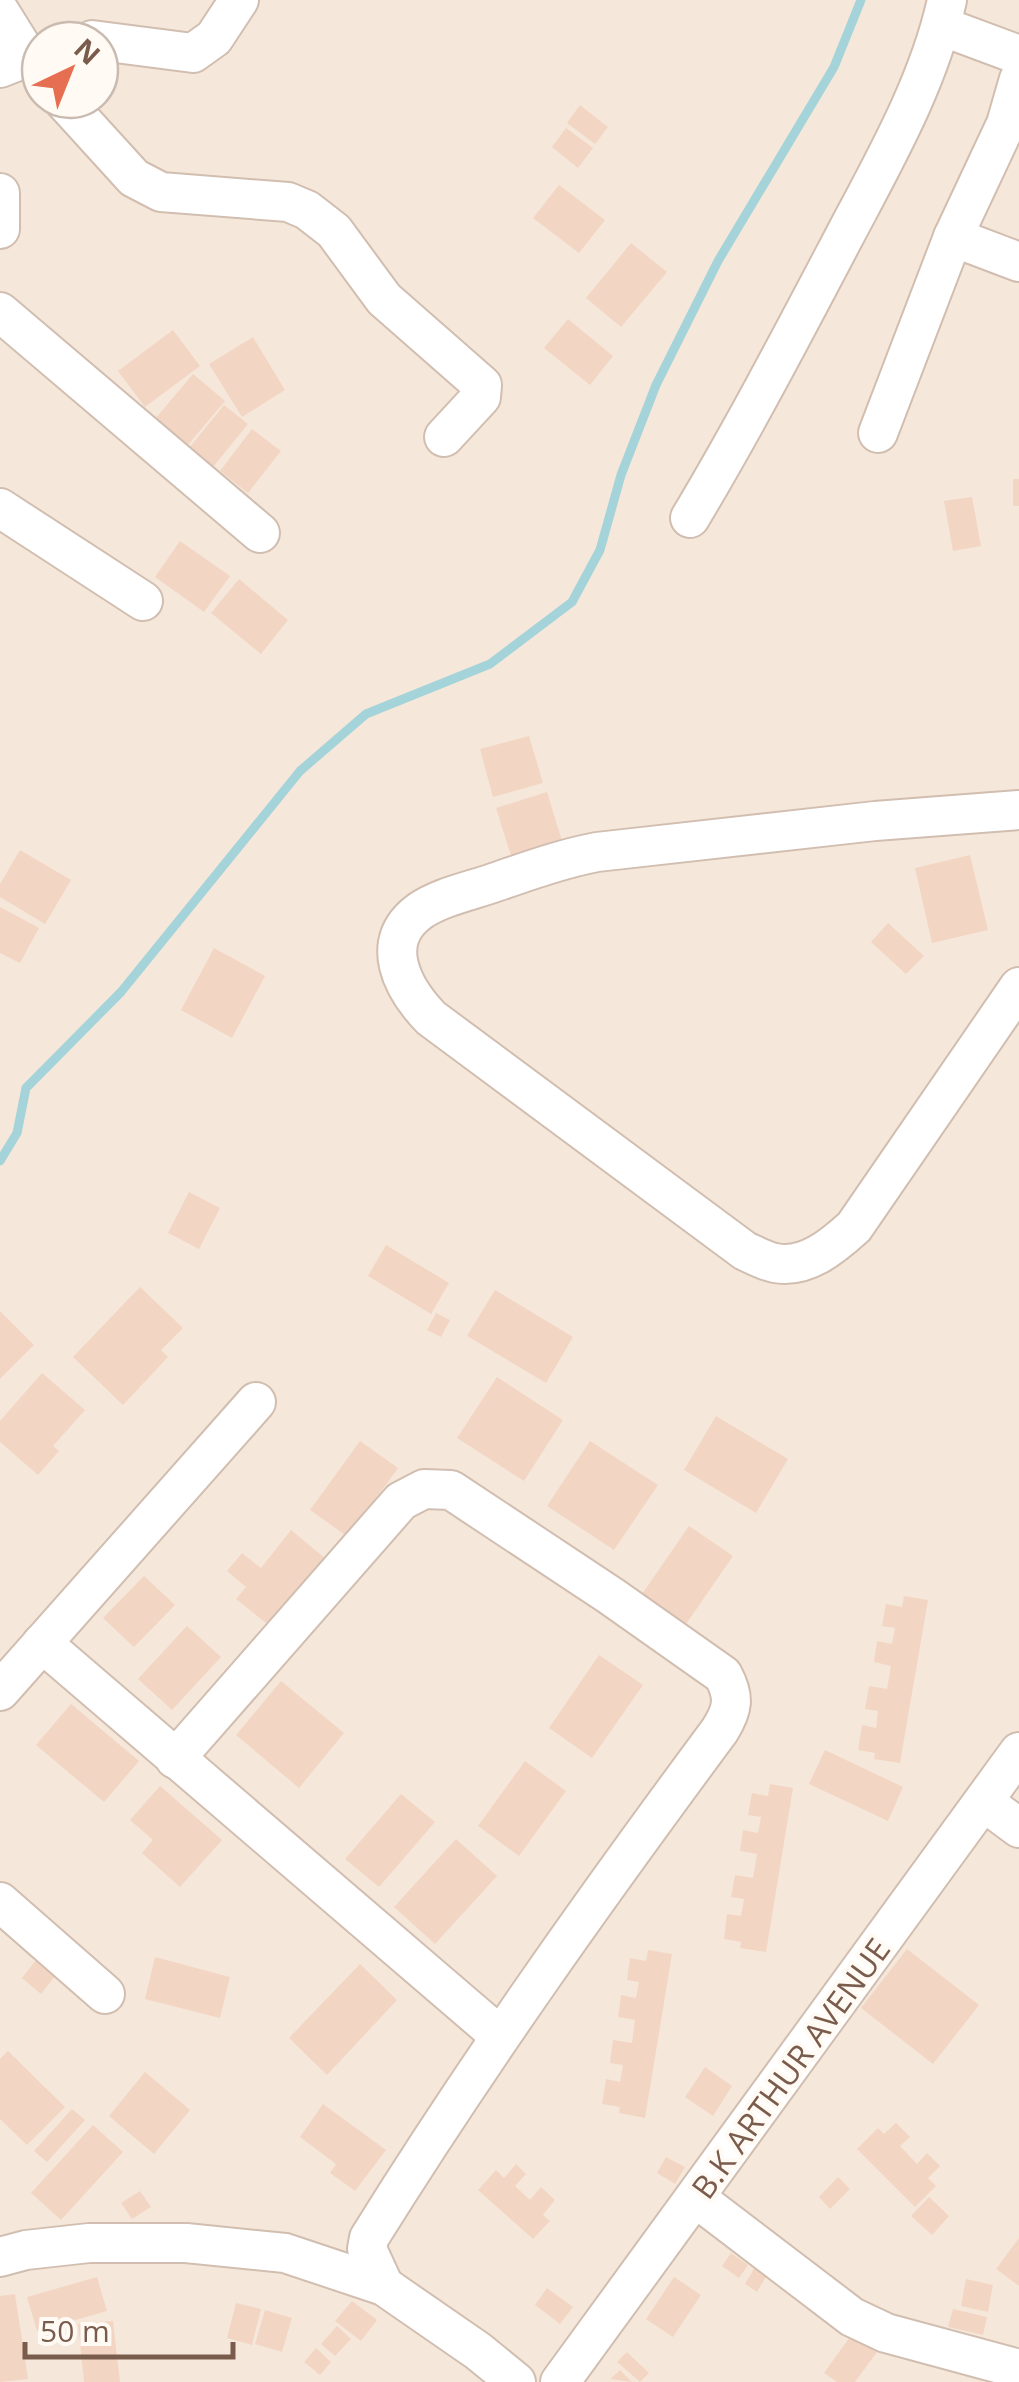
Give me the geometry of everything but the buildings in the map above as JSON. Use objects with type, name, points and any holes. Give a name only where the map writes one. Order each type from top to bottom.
[{"type":"street","points":[[120,44],[193,54],[214,38],[240,0]]},
{"type":"street","points":[[0,12],[20,49]]},
{"type":"street","points":[[690,518],[746,423],[870,189],[944,13],[1019,55]]},
{"type":"street","points":[[878,433],[953,237],[1012,127],[1019,79]]},
{"type":"street","points":[[81,120],[134,178],[161,192],[288,202],[323,221],[384,299],[482,385],[481,397],[444,437]]},
{"type":"street","points":[[0,193],[0,230]]},
{"type":"street","points":[[953,237],[1019,262]]},
{"type":"street","points":[[0,312],[260,533]]},
{"type":"street","points":[[0,508],[143,600]]},
{"type":"street","points":[[1019,810],[856,823],[598,852],[562,860],[418,912],[397,947],[397,964],[405,986],[431,1018],[745,1251],[776,1264],[803,1261],[830,1248],[854,1227],[1019,988]]},
{"type":"street","points":[[0,1691],[256,1402]]},
{"type":"street","points":[[175,1759],[401,1502],[424,1489],[451,1490],[723,1676],[733,1702],[720,1730],[452,2105],[369,2238],[367,2250],[384,2286]]},
{"type":"street","points":[[42,1643],[500,2036]]},
{"type":"street","name":"B.K ARTHUR AVENUE","points":[[560,2382],[1019,1752]]},
{"type":"street","points":[[984,1802],[1019,1828]]},
{"type":"street","points":[[0,1902],[106,1994]]},
{"type":"street","points":[[696,2198],[852,2317],[886,2333],[1019,2370]]},
{"type":"street","points":[[0,2257],[89,2243],[186,2243],[284,2253],[384,2286],[516,2382]]},
{"type":"shaded area","points":[[0,0],[1019,0],[1019,2382],[0,2382]]},
{"type":"waterway","points":[[0,1161],[17,1133],[26,1088],[121,992],[300,771],[366,714],[490,664],[572,602],[600,550],[621,475],[656,385],[718,261],[834,67],[861,0]]}]
